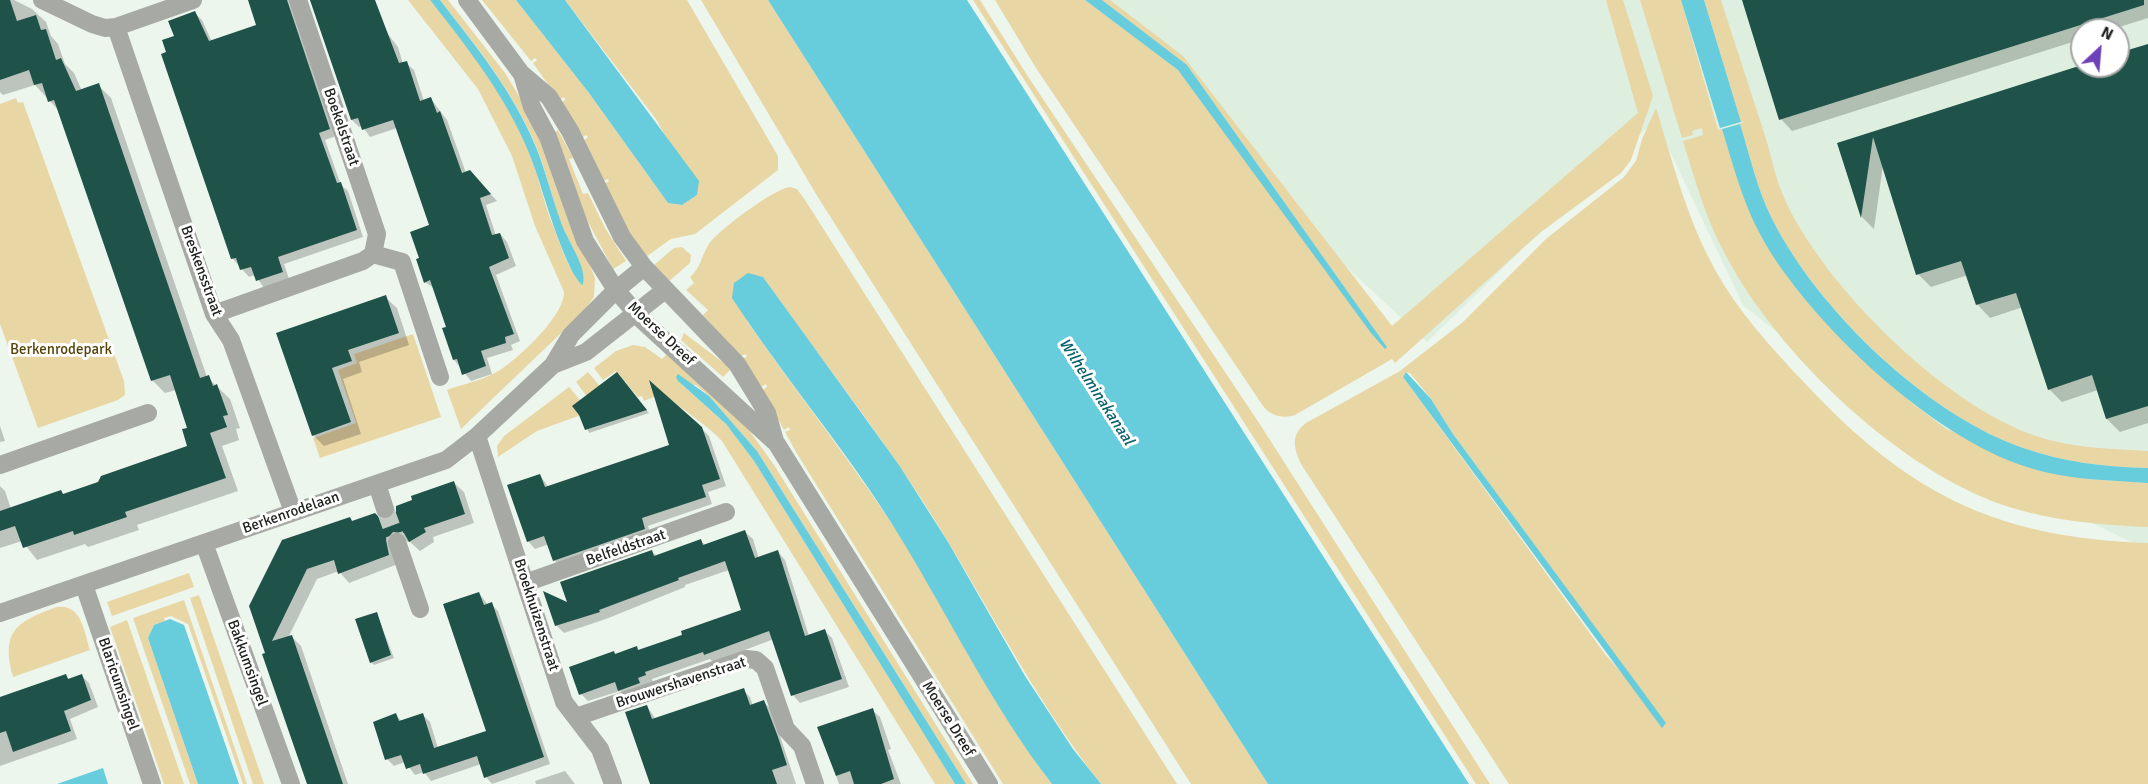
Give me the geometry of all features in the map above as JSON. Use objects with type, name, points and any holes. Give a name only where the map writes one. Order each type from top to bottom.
[{"type":"street","points":[[42,0],[105,28],[116,27],[193,0]]},
{"type":"street","name":"Boekelstraat","points":[[298,0],[377,234],[373,254]]},
{"type":"street","name":"Moerse Dreef","points":[[467,0],[521,73],[549,98],[570,130],[622,237],[644,267],[737,364],[767,413],[775,441]]},
{"type":"street","name":"Breskensstraat","points":[[116,27],[214,314],[231,340],[293,512]]},
{"type":"street","name":"Moerse Dreef","points":[[521,73],[532,107],[548,137],[585,241],[615,290],[636,313],[775,441],[989,784]]},
{"type":"street","points":[[214,314],[363,261],[373,254],[402,262],[440,377]]},
{"type":"street","name":"Berkenrodelaan","points":[[0,613],[446,460],[477,436],[553,365],[571,335],[615,290],[644,267]]},
{"type":"street","name":"Berkenrodelaan","points":[[553,365],[586,352],[665,290]]},
{"type":"street","points":[[0,465],[148,413]]},
{"type":"street","name":"Broekhuizenstraat","points":[[477,436],[564,702],[600,749],[612,784]]},
{"type":"street","points":[[377,484],[385,509]]},
{"type":"street","name":"Belfeldstraat","points":[[525,583],[726,513]]},
{"type":"street","points":[[397,542],[420,609]]},
{"type":"street","name":"Bakkumsingel","points":[[204,543],[291,784]]},
{"type":"street","name":"Blaricumsingel","points":[[84,585],[152,784]]},
{"type":"street","name":"Brouwershavenstraat","points":[[576,717],[746,659],[756,660],[765,668],[786,729],[802,746],[815,784]]},
{"type":"shaded area","points":[[1060,0],[2148,0],[2148,543],[2133,543],[1892,426],[1743,305],[1655,120],[1427,342]]},
{"type":"green space","points":[[408,0],[430,0],[471,53],[509,109],[528,149],[550,218],[566,258],[578,279],[584,284],[579,261],[561,224],[541,158],[523,118],[490,66],[440,0],[448,0],[505,73],[528,111],[595,278],[594,297],[583,312],[461,429],[447,390],[494,373],[518,356],[549,324],[557,312],[564,292],[535,226],[512,156],[478,89]]},
{"type":"green space","points":[[482,0],[516,0],[589,93],[668,203],[682,205],[697,195],[656,119],[565,0],[687,0],[778,156],[778,170],[695,234],[671,239],[647,256],[634,242],[604,184],[609,181],[608,179],[603,181],[583,141],[588,137],[586,135],[582,138],[560,103],[565,100],[564,97],[559,100],[533,63],[537,60],[535,58],[531,61]]},
{"type":"green space","points":[[701,0],[768,0],[1268,784],[1191,784],[819,199]]},
{"type":"green space","points":[[973,0],[980,0],[1027,75],[1261,426],[1490,784],[1476,784]]},
{"type":"green space","points":[[995,0],[1085,0],[1178,70],[1385,348],[1387,347],[1187,65],[1102,0],[1110,0],[1183,56],[1392,326],[1638,113],[1606,0],[1623,0],[1653,96],[1631,160],[1621,173],[1541,232],[1395,363],[1392,359],[1295,415],[1282,417],[1273,414],[1263,406],[1036,68]]},
{"type":"green space","points":[[1640,0],[1681,0],[1718,130],[1722,129],[1743,195],[1761,237],[1800,294],[1874,370],[1946,429],[2087,479],[2148,483],[2148,527],[2043,516],[2009,507],[1968,491],[1886,439],[1810,370],[1777,332],[1749,294],[1719,242],[1702,200],[1683,141],[1703,135],[1702,128],[1692,131],[1693,135],[1682,138]]},
{"type":"green space","points":[[1704,0],[1721,0],[1785,200],[1803,234],[1858,305],[1927,371],[2000,421],[2036,436],[2063,443],[2148,451],[2148,468],[2100,465],[2053,457],[2023,448],[1986,432],[1949,411],[1913,384],[1846,322],[1817,288],[1792,253],[1767,208],[1740,124],[1745,121],[1741,122]]},
{"type":"green space","name":"Berkenrodepark","points":[[16,98],[18,103],[23,102],[124,381],[125,395],[118,400],[38,428],[0,324],[0,104]]},
{"type":"green space","points":[[1656,108],[1694,224],[1711,262],[1729,293],[1762,337],[1787,364],[1838,417],[1876,450],[1914,478],[1954,501],[1997,518],[2042,531],[2093,539],[2148,543],[2148,784],[1509,784],[1301,464],[1295,447],[1297,432],[1306,423],[1400,371],[1463,322],[1546,239],[1624,177],[1636,161],[1642,139]],"holes":[[[1406,372],[1410,373],[1431,399],[1453,434],[1665,723],[1605,654],[1403,377]]]},
{"type":"green space","points":[[558,130],[573,158],[569,159],[583,194],[588,193],[605,228],[626,261],[613,269],[586,218],[555,132]]},
{"type":"green space","points":[[790,187],[797,189],[805,200],[1177,784],[1101,784],[1076,751],[1030,681],[946,538],[905,474],[763,277],[747,321],[886,515],[923,574],[993,697],[1052,784],[1003,784],[796,452],[785,432],[790,430],[789,427],[784,430],[762,390],[767,387],[766,384],[761,387],[742,360],[747,356],[745,354],[740,357],[703,315],[708,310],[686,290],[694,283],[690,277],[714,238],[760,202]]},
{"type":"green space","points":[[682,247],[691,255],[690,263],[668,282],[654,265],[674,248]]},
{"type":"green space","points":[[684,333],[730,370],[723,377],[681,340]]},
{"type":"green space","points":[[413,334],[441,417],[320,458],[313,438],[356,423],[338,370],[357,363],[354,354]]},
{"type":"green space","points":[[633,345],[645,347],[662,359],[669,352],[746,426],[774,465],[973,784],[966,784],[757,451],[709,396],[696,385],[681,384],[726,424],[754,461],[955,784],[935,784],[722,441],[663,393],[644,401],[642,396],[638,397],[616,371],[603,380],[594,368],[616,351]]},
{"type":"green space","points":[[588,372],[614,403],[537,431],[498,457],[497,446],[504,436],[569,387],[580,400],[592,403],[576,382]]},
{"type":"green space","points":[[189,573],[194,587],[112,616],[107,602]]},
{"type":"green space","points":[[199,595],[264,784],[253,784],[190,598]]},
{"type":"green space","points":[[184,600],[247,784],[243,784],[188,624],[171,616],[154,625],[148,638],[198,784],[190,784],[133,618]]},
{"type":"green space","points":[[57,607],[65,607],[77,615],[84,628],[90,650],[13,677],[9,649],[15,630],[31,617]]},
{"type":"green space","points":[[127,620],[184,784],[164,784],[110,627]]},
{"type":"water","points":[[430,0],[440,0],[490,66],[523,119],[541,159],[562,225],[583,271],[583,285],[577,279],[564,254],[531,158],[508,110],[479,65]]},
{"type":"water","points":[[516,0],[565,0],[699,181],[697,195],[682,205],[668,203],[589,93]]},
{"type":"water","name":"Wilhelminakanaal","points":[[768,0],[967,0],[1469,784],[1268,784]]},
{"type":"water","points":[[1085,0],[1102,0],[1187,65],[1387,347],[1385,349],[1178,70]]},
{"type":"water","points":[[1681,0],[1704,0],[1741,122],[1720,128]]},
{"type":"water","points":[[1740,124],[1767,208],[1792,254],[1817,288],[1878,355],[1913,385],[1949,411],[1986,432],[2023,448],[2053,457],[2100,465],[2148,468],[2148,483],[2087,479],[2057,475],[2027,467],[1991,452],[1952,431],[1876,373],[1809,304],[1782,269],[1761,236],[1734,170],[1722,129]]},
{"type":"water","points":[[748,273],[763,277],[899,465],[948,542],[1025,676],[1073,749],[1101,784],[1052,784],[1008,722],[892,524],[732,298],[734,283]]},
{"type":"water","points":[[1406,372],[1431,399],[1453,434],[1666,723],[1662,728],[1403,377]]},
{"type":"water","points":[[678,374],[709,396],[757,451],[966,784],[955,784],[754,461],[726,424],[678,381],[676,377]]},
{"type":"water","points":[[170,619],[184,625],[239,784],[198,784],[148,638],[154,625]]},
{"type":"water","points":[[103,768],[108,784],[57,784]]},
{"type":"building","points":[[0,0],[10,0],[17,21],[36,15],[41,30],[46,29],[56,60],[61,58],[76,91],[99,83],[200,378],[209,375],[213,386],[217,384],[228,415],[223,416],[227,427],[210,433],[226,478],[125,512],[127,517],[74,535],[73,531],[23,548],[15,526],[0,531],[0,511],[61,490],[63,494],[98,482],[101,476],[187,446],[182,429],[187,428],[170,375],[151,381],[54,100],[48,102],[42,83],[34,85],[29,70],[0,80]]},
{"type":"building","points":[[248,0],[287,0],[330,129],[319,133],[337,183],[341,182],[357,230],[278,257],[283,272],[256,281],[251,267],[240,270],[236,258],[231,259],[161,54],[166,52],[162,40],[174,36],[168,21],[195,11],[209,41],[256,25]]},
{"type":"building","points":[[310,0],[375,0],[399,63],[407,61],[420,101],[431,97],[437,113],[440,111],[462,173],[470,170],[491,194],[480,198],[492,235],[500,233],[509,258],[489,267],[514,334],[505,337],[506,343],[481,351],[486,366],[462,375],[457,359],[453,360],[442,328],[446,327],[430,280],[424,283],[416,259],[419,258],[410,232],[429,225],[393,120],[362,130],[358,118],[351,120]]},
{"type":"building","points":[[1742,0],[2144,0],[2144,5],[2103,18],[2070,18],[2070,28],[1779,120]]},
{"type":"building","points":[[2148,44],[2148,406],[2106,419],[2092,375],[2048,390],[2016,293],[1976,305],[1961,261],[1916,275],[1873,137],[1861,218],[1837,143],[2070,69],[2070,78],[2130,78],[2130,49]]},
{"type":"building","points":[[386,295],[399,333],[348,350],[352,361],[332,368],[351,422],[312,436],[276,333]]},
{"type":"building","points":[[617,372],[647,410],[585,430],[579,415],[572,406]]},
{"type":"building","points":[[649,380],[702,427],[720,479],[702,485],[706,497],[642,518],[645,529],[553,561],[544,536],[527,542],[507,485],[540,474],[545,487],[669,445]]},
{"type":"building","points":[[454,481],[465,514],[424,528],[426,532],[409,542],[404,533],[393,532],[386,540],[389,555],[338,574],[334,560],[307,569],[272,641],[292,635],[343,784],[307,784],[262,654],[265,653],[249,606],[282,540],[350,517],[352,521],[375,513],[382,520],[389,519],[396,512],[396,506],[412,500],[411,496]]},
{"type":"building","points":[[745,530],[755,558],[778,550],[805,636],[825,629],[842,679],[791,696],[769,631],[704,655],[703,652],[645,672],[646,675],[638,678],[640,683],[618,691],[615,682],[579,695],[569,667],[614,651],[615,654],[637,646],[638,650],[682,635],[681,631],[741,610],[725,561],[599,610],[600,612],[555,626],[543,591],[567,602],[560,582],[652,550],[654,556],[701,539],[703,545]]},
{"type":"building","points":[[479,592],[484,605],[492,602],[544,757],[484,778],[477,756],[423,774],[420,764],[406,769],[401,755],[385,760],[373,722],[396,713],[399,721],[423,713],[434,748],[486,731],[443,604]]},
{"type":"building","points":[[377,612],[391,655],[370,663],[355,619]]},
{"type":"building","points":[[66,674],[68,679],[82,674],[91,700],[64,711],[71,731],[13,752],[6,731],[0,733],[0,697]]},
{"type":"building","points":[[744,688],[750,705],[764,700],[778,737],[787,765],[772,770],[777,784],[650,784],[625,712],[647,705],[652,719]]},
{"type":"building","points":[[873,708],[894,779],[881,784],[854,784],[850,771],[836,776],[817,727]]},
{"type":"tunnel","points":[[385,509],[397,542]]}]
